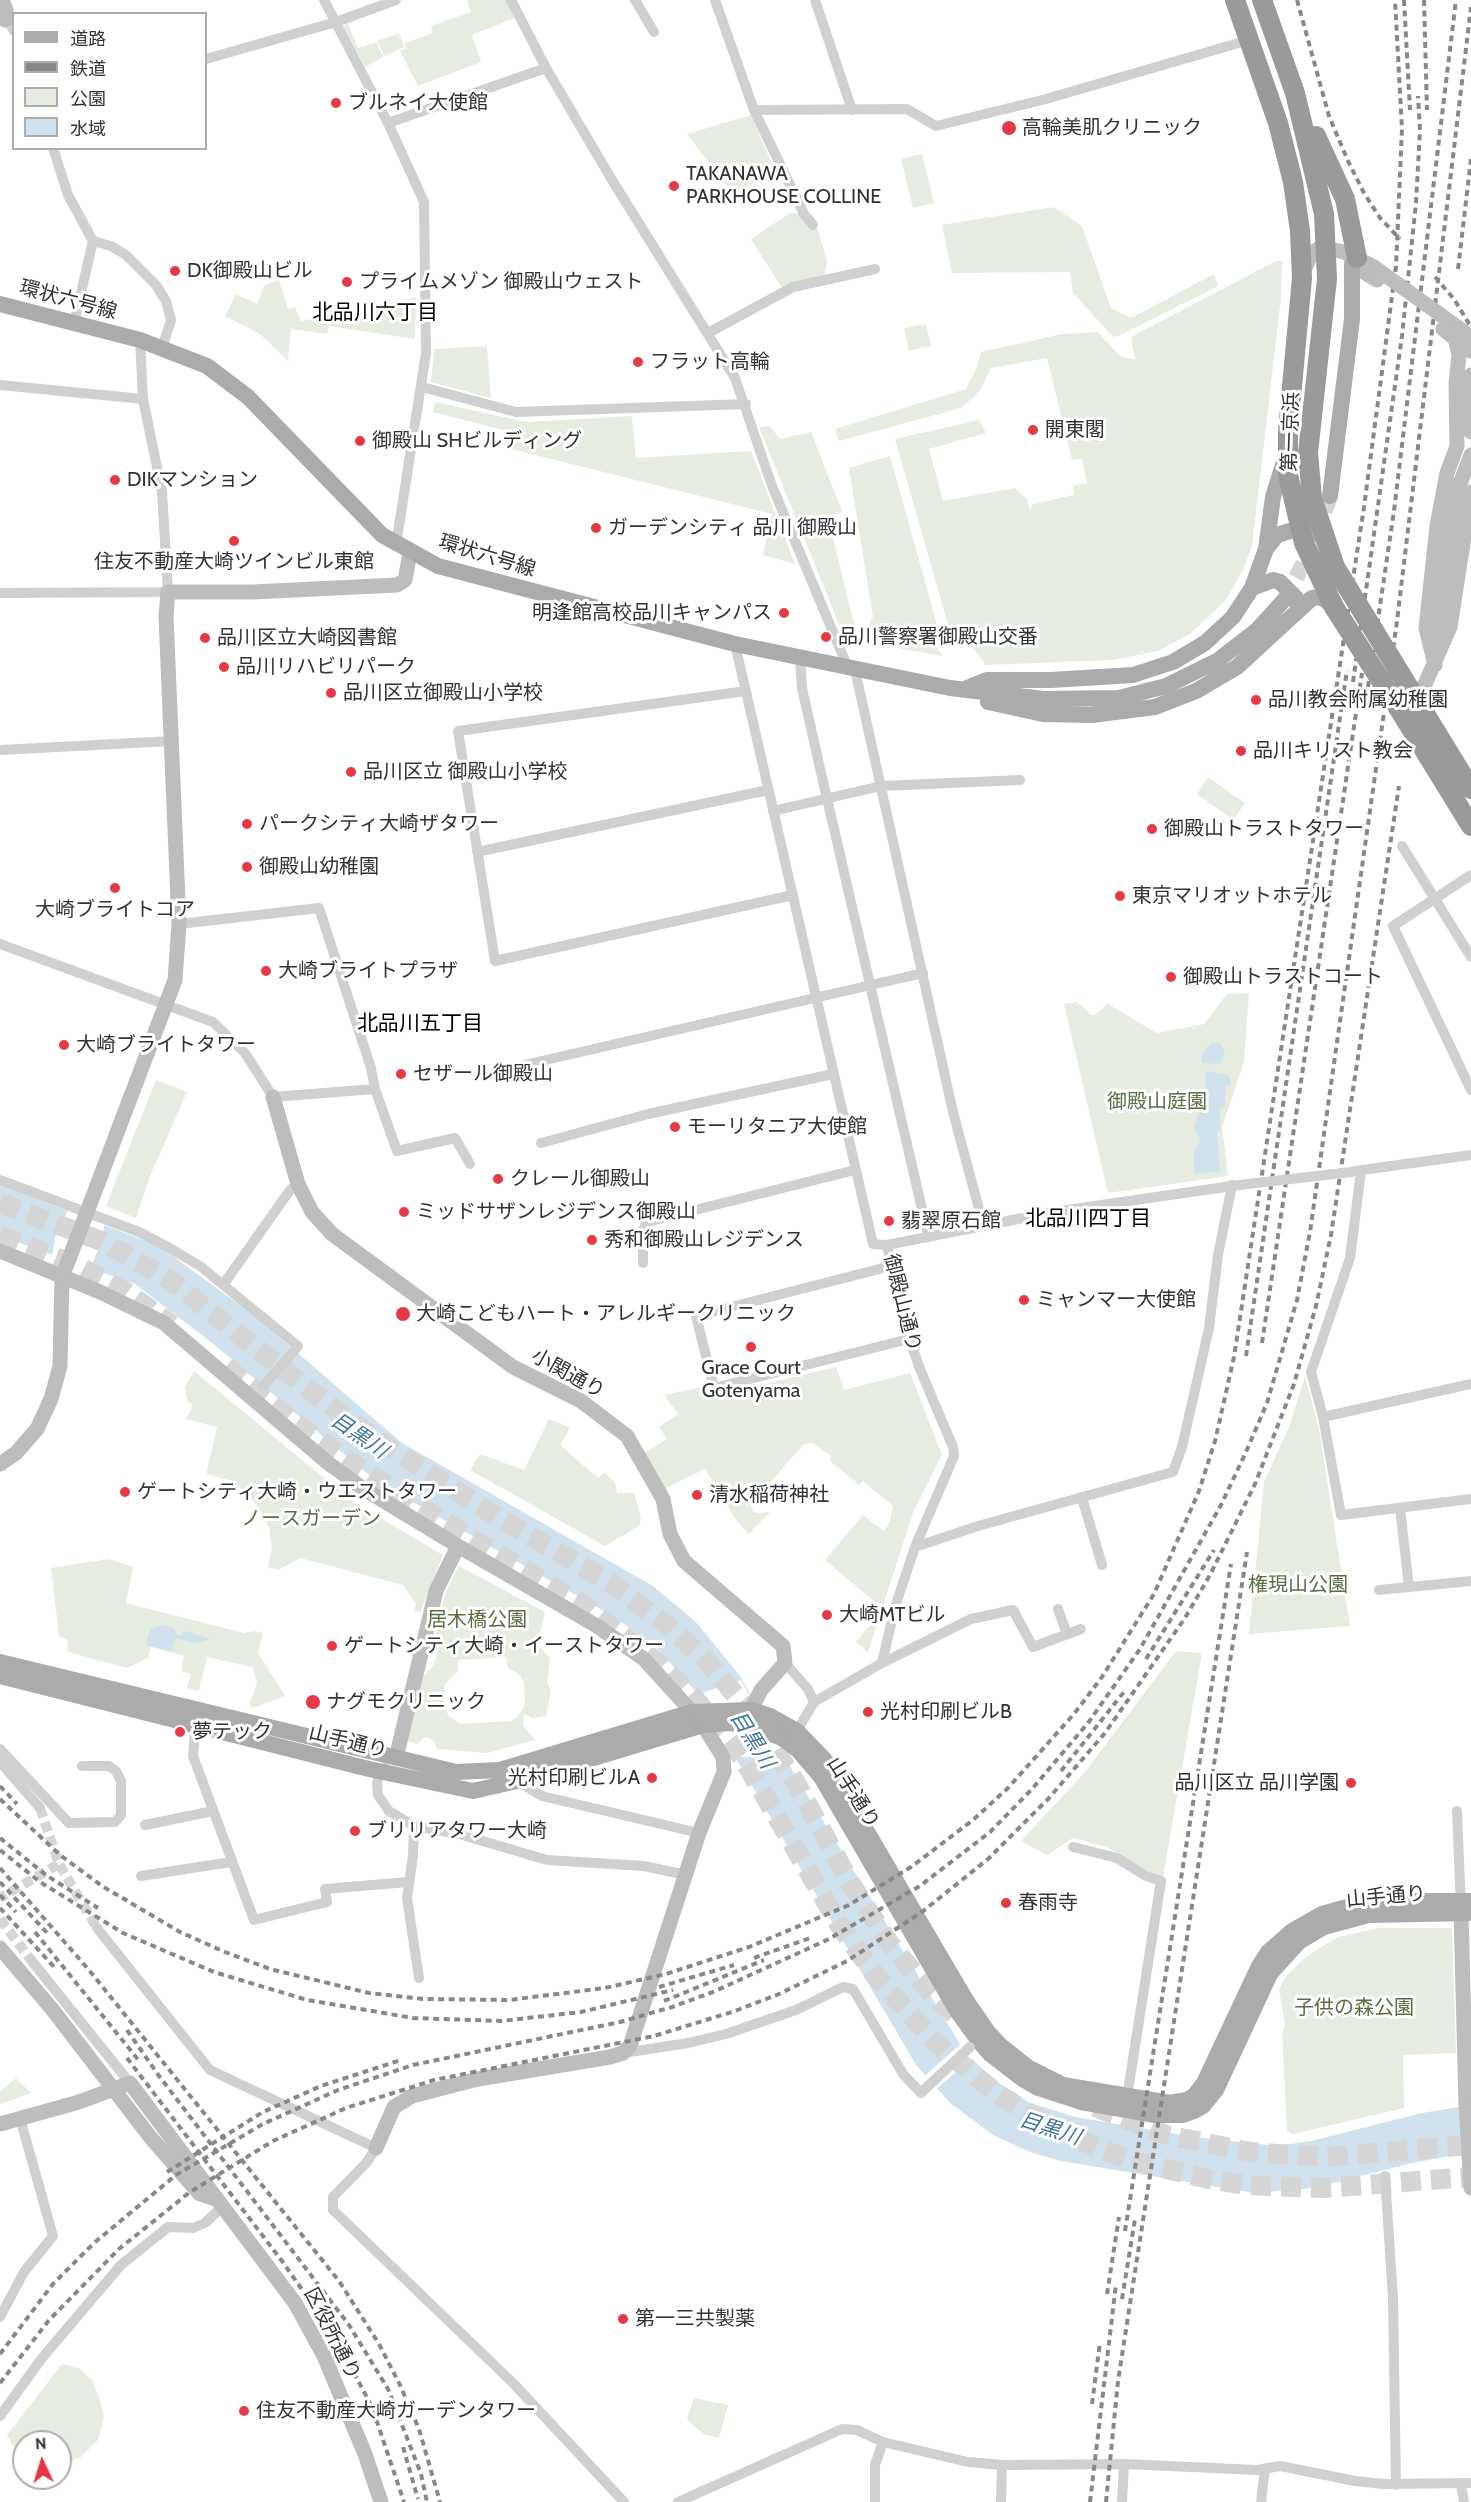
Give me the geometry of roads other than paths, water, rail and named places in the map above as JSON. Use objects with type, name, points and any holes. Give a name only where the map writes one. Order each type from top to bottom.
[{"type":"highway","name":"第一京浜","points":[[1235,0],[1285,147],[1299,221],[1302,278],[1287,453],[1292,501],[1300,530],[1313,564],[1334,607],[1471,826]]},
{"type":"highway","name":"第一京浜","points":[[1262,0],[1295,93],[1310,147],[1320,189],[1326,247],[1327,279],[1308,453],[1312,498],[1323,537],[1335,567],[1471,789]]},
{"type":"highway","points":[[1295,93],[1327,159],[1362,265]]},
{"type":"highway","points":[[1299,221],[1312,207],[1310,147]]},
{"type":"main road","points":[[1330,496],[1352,319],[1362,265]]},
{"type":"main road","name":"環状六号線","points":[[0,304],[140,340],[207,366],[235,385],[360,514],[403,549],[453,572],[735,644],[852,669],[964,689]]},
{"type":"main road","points":[[964,689],[987,680],[1100,678],[1133,675],[1162,666],[1188,654],[1223,628],[1252,588],[1266,549],[1274,497],[1287,453]]},
{"type":"main road","points":[[1266,549],[1277,535],[1300,530],[1311,530],[1323,537]]},
{"type":"main road","points":[[1252,588],[1273,580],[1280,582],[1296,598],[1297,613]]},
{"type":"main road","points":[[964,689],[987,702],[1043,714],[1092,715],[1141,710],[1182,697],[1224,676],[1250,657],[1316,597],[1326,599],[1334,607]]},
{"type":"main road","points":[[964,689],[1044,699],[1094,700],[1143,693],[1190,676],[1217,661],[1257,630],[1285,598]]},
{"type":"main road","name":"山手通り","points":[[0,1662],[380,1772],[473,1791],[517,1781],[698,1718],[789,1734],[798,1750],[826,1785],[974,2044],[1021,2078],[1059,2096],[1155,2115],[1183,2115],[1203,2106],[1216,2090],[1270,1974],[1299,1942],[1324,1927],[1354,1918],[1466,1907]]},
{"type":"main road","name":"山手通り","points":[[0,1676],[456,1772],[500,1770],[698,1718],[751,1710],[770,1716],[789,1734],[825,1760],[966,2000],[1000,2045],[1029,2068],[1063,2085],[1127,2097],[1170,2103],[1194,2096],[1207,2077],[1259,1966],[1280,1941],[1306,1922],[1337,1908],[1368,1901],[1466,1907]]},
{"type":"street","points":[[2,0],[6,10],[5,23]]},
{"type":"street","points":[[0,592],[253,592],[397,585],[405,580],[403,549],[423,387],[426,296],[424,202],[388,123],[324,0]]},
{"type":"street","points":[[207,59],[336,22],[396,0]]},
{"type":"street","points":[[511,0],[546,68],[735,378],[746,404],[772,486],[852,669],[881,786],[953,1112],[982,1224]]},
{"type":"street","points":[[635,0],[654,32]]},
{"type":"street","points":[[715,0],[754,110],[804,214],[813,225]]},
{"type":"street","points":[[815,0],[852,110]]},
{"type":"street","points":[[754,110],[907,109],[936,126],[1046,99],[1249,40]]},
{"type":"street","points":[[388,123],[546,68]]},
{"type":"street","points":[[54,150],[69,195],[93,241],[74,323]]},
{"type":"street","points":[[1299,221],[1326,247],[1362,265],[1448,328],[1471,351]]},
{"type":"street","points":[[93,241],[111,246],[126,255],[162,293],[170,311],[171,320],[162,348]]},
{"type":"street","points":[[1302,278],[1311,252],[1326,247]]},
{"type":"street","points":[[708,333],[793,287],[874,269]]},
{"type":"street","points":[[1448,328],[1471,337]]},
{"type":"street","points":[[1435,665],[1426,628],[1428,599],[1447,473],[1457,446],[1456,384],[1459,355],[1448,328]]},
{"type":"street","points":[[0,1464],[16,1453],[37,1429],[51,1399],[60,1366],[62,1277],[175,980],[179,924],[166,616],[168,592],[162,492],[143,399],[140,340]]},
{"type":"street","points":[[1471,375],[1466,393],[1464,420],[1471,432]]},
{"type":"street","points":[[0,385],[143,399]]},
{"type":"street","points":[[423,387],[516,412],[746,404]]},
{"type":"street","points":[[1457,446],[1471,438]]},
{"type":"street","points":[[1435,665],[1455,497],[1471,455]]},
{"type":"street","points":[[1411,729],[1416,700],[1435,665],[1450,627],[1471,492]]},
{"type":"street","points":[[735,644],[873,1244],[887,1245]]},
{"type":"street","points":[[800,658],[802,688],[826,798],[928,1236]]},
{"type":"street","points":[[746,692],[458,731],[495,960],[793,895]]},
{"type":"street","points":[[0,750],[172,741]]},
{"type":"street","points":[[773,811],[881,786],[1020,780]]},
{"type":"street","points":[[477,852],[768,790]]},
{"type":"street","points":[[1402,846],[1471,957]]},
{"type":"street","points":[[1471,875],[1392,926],[1471,1090]]},
{"type":"street","points":[[179,924],[319,908],[367,1057],[375,1089],[397,1151],[455,1138],[471,1164]]},
{"type":"street","points":[[0,944],[213,1022],[245,1053],[273,1097],[375,1089]]},
{"type":"street","points":[[507,1069],[923,973]]},
{"type":"street","points":[[541,1143],[648,1114],[833,1074]]},
{"type":"street","name":"小関通り","points":[[273,1097],[298,1184],[312,1212],[332,1234],[513,1367],[581,1401],[627,1436],[663,1499],[670,1534],[684,1561],[780,1641],[786,1652],[785,1663]]},
{"type":"street","points":[[1471,1155],[1357,1171],[1350,1258],[1311,1372],[1323,1416],[1341,1515],[1471,1499]]},
{"type":"street","points":[[643,1263],[643,1230],[647,1222],[855,1170]]},
{"type":"street","name":"御殿山通り","points":[[882,1663],[895,1607],[915,1547],[954,1456],[953,1447],[909,1339],[887,1245],[982,1224],[1236,1185],[1357,1171]]},
{"type":"street","points":[[0,1180],[140,1232],[168,1247],[200,1266],[298,1346],[259,1392]]},
{"type":"street","points":[[223,1285],[290,1190],[298,1184]]},
{"type":"street","points":[[915,1547],[978,1526],[1173,1472],[1182,1447],[1209,1328],[1218,1256],[1236,1185]]},
{"type":"street","points":[[0,1251],[138,1309],[164,1323],[259,1392],[328,1463],[361,1487],[458,1546],[546,1595],[644,1659],[698,1718],[726,1766],[699,1833],[630,2046],[623,2054]]},
{"type":"street","points":[[891,1266],[696,1316],[714,1388],[909,1339]]},
{"type":"street","points":[[1323,1416],[1471,1384]]},
{"type":"street","points":[[1082,1498],[1102,1565]]},
{"type":"street","points":[[1400,1508],[1409,1587]]},
{"type":"street","points":[[458,1546],[431,1610],[396,1758],[380,1772],[378,1795],[389,1811],[414,1826],[459,1834],[547,1860],[644,1866],[686,1875]]},
{"type":"street","points":[[1379,1590],[1471,1581]]},
{"type":"street","points":[[1058,1609],[1067,1634]]},
{"type":"street","points":[[789,1734],[814,1702],[882,1663],[971,1619],[1013,1610],[1033,1647],[1081,1629]]},
{"type":"street","points":[[751,1710],[761,1690],[785,1663],[808,1689],[814,1702]]},
{"type":"street","points":[[197,1718],[193,1756],[254,1920],[327,1902],[326,1889],[408,1882]]},
{"type":"street","points":[[0,1749],[69,1823],[115,1822],[122,1815],[121,1781],[116,1771],[110,1766],[82,1766]]},
{"type":"street","points":[[0,1762],[40,1808]]},
{"type":"street","points":[[517,1781],[542,1796],[699,1833]]},
{"type":"street","points":[[145,1825],[213,1811]]},
{"type":"street","points":[[1457,1811],[1466,1907],[1466,2104],[1471,2188]]},
{"type":"street","points":[[414,1826],[413,1856],[407,1898],[419,1978]]},
{"type":"street","points":[[1072,1846],[1117,1858],[1146,1876],[1161,1881],[1127,2097]]},
{"type":"street","points":[[141,1876],[231,1862]]},
{"type":"street","points":[[97,1929],[210,2070],[376,2148]]},
{"type":"street","name":"区役所通り","points":[[0,1948],[52,2009],[151,2138],[200,2194],[221,2203]]},
{"type":"street","points":[[0,2124],[130,2083],[30,1960]]},
{"type":"street","points":[[624,2502],[513,2383],[333,2210],[333,2197],[367,2162],[376,2148],[394,2107],[412,2096],[478,2079],[688,2043],[726,2034],[796,2010],[843,1987],[853,1989],[903,2074],[921,2093],[974,2044]]},
{"type":"street","name":"区役所通り","points":[[130,2083],[295,2303],[324,2356],[365,2454],[381,2502]]},
{"type":"street","points":[[0,2317],[24,2272],[53,2236],[20,2118]]},
{"type":"street","points":[[1385,2176],[1393,2298],[1396,2485]]},
{"type":"street","points":[[0,2416],[42,2358],[122,2265],[168,2227],[193,2228],[205,2223],[221,2203]]},
{"type":"street","points":[[678,2502],[833,2430],[856,2430],[883,2442],[968,2462],[1002,2465],[1124,2464],[1265,2469],[1280,2466],[1355,2481],[1396,2485],[1466,2483],[1464,2502]]},
{"type":"street","points":[[875,2502],[875,2465],[883,2442]]},
{"type":"street","points":[[1122,2502],[1124,2464]]},
{"type":"street","points":[[1000,2502],[1002,2465]]},
{"type":"street","points":[[1261,2502],[1265,2469]]},
{"type":"water","points":[[1211,1043],[1219,1043],[1225,1050],[1220,1064],[1202,1063],[1202,1055]]},
{"type":"water","points":[[1206,1071],[1230,1076],[1231,1085],[1226,1086],[1225,1107],[1220,1108],[1220,1131],[1217,1131],[1220,1171],[1194,1174],[1194,1151],[1201,1141],[1194,1127],[1205,1094]]},
{"type":"water","name":"目黒川","points":[[0,1185],[159,1246],[255,1316],[402,1443],[653,1586],[696,1622],[740,1676],[795,1775],[965,2052],[993,2079],[1028,2102],[1075,2117],[1194,2137],[1277,2146],[1311,2141],[1422,2113],[1471,2105],[1471,2152],[1412,2163],[1314,2188],[1254,2193],[1061,2161],[1030,2152],[993,2135],[950,2103],[916,2065],[698,1694],[659,1650],[616,1618],[376,1481],[211,1342],[135,1284],[0,1236]]},
{"type":"water","points":[[163,1625],[174,1628],[176,1634],[181,1636],[185,1631],[211,1639],[195,1643],[175,1638],[171,1652],[146,1645],[150,1629]]},
{"type":"tunnel","points":[[1285,599],[1312,547],[1330,496]]},
{"type":"tunnel","points":[[0,1203],[101,1241],[173,1282],[316,1395],[378,1440],[497,1517],[609,1582],[671,1628],[708,1662],[756,1720],[796,1783],[851,1884],[890,1944],[933,1995],[962,2021]]},
{"type":"tunnel","points":[[0,1235],[80,1267],[126,1292],[172,1325]]},
{"type":"tunnel","points":[[226,1367],[290,1419],[358,1467],[474,1540],[584,1605],[662,1666],[696,1700],[742,1757],[840,1926],[878,1979],[937,2044],[996,2093],[1028,2113],[1098,2148],[1134,2161],[1208,2179],[1245,2185],[1323,2188],[1471,2177]]},
{"type":"tunnel","points":[[40,1808],[59,1864],[97,1928]]},
{"type":"tunnel","points":[[0,1901],[0,1898],[59,1864]]},
{"type":"tunnel","points":[[0,1919],[31,1960]]},
{"type":"tunnel","points":[[1095,2107],[1167,2135],[1251,2152],[1325,2157],[1471,2145]]},
{"type":"railway","points":[[1297,0],[1329,116],[1348,161],[1380,218],[1400,239]]},
{"type":"railway","points":[[0,1799],[60,1855],[102,1886],[180,1932],[225,1952],[270,1969],[369,1993],[423,1999],[509,2000],[605,1988],[666,1974],[749,1947],[849,1905],[911,1867],[973,1820],[1008,1788],[1074,1714],[1102,1677],[1154,1594],[1199,1491],[1215,1441],[1234,1357],[1364,507],[1396,266],[1402,129],[1395,0]]},
{"type":"railway","points":[[1404,0],[1410,110]]},
{"type":"railway","points":[[1424,0],[1427,110]]},
{"type":"railway","points":[[1368,687],[1394,511],[1456,0]]},
{"type":"railway","points":[[0,2354],[53,2284],[94,2243],[176,2175],[263,2124],[338,2090],[413,2065],[620,2022],[672,2007],[713,1992],[827,1940],[920,1886],[990,1832],[1032,1789],[1088,1723],[1140,1649],[1221,1505],[1246,1452],[1267,1403],[1297,1300],[1310,1232],[1397,621],[1471,7]]},
{"type":"railway","points":[[1353,682],[1402,336],[1416,203],[1420,130],[1418,96]]},
{"type":"railway","points":[[1458,269],[1471,159]]},
{"type":"railway","points":[[1435,277],[1454,299],[1471,327]]},
{"type":"railway","points":[[1246,1356],[1347,670]]},
{"type":"railway","points":[[1262,1343],[1362,673]]},
{"type":"railway","points":[[0,2383],[50,2319],[119,2249],[190,2192],[273,2141],[346,2108],[434,2080],[654,2036],[735,2011],[779,1994],[847,1961],[922,1912],[988,1859],[1049,1798],[1105,1733],[1185,1618],[1210,1575],[1255,1484],[1294,1384],[1316,1306],[1331,1235],[1399,786]]},
{"type":"railway","points":[[1146,1659],[1214,1550]]},
{"type":"railway","points":[[1106,2502],[1118,2381],[1247,1552]]},
{"type":"railway","points":[[1125,2231],[1231,1564]]},
{"type":"railway","points":[[1061,1771],[1124,1692]]},
{"type":"railway","points":[[0,1786],[17,1804]]},
{"type":"railway","points":[[0,1838],[46,1875],[98,1908]]},
{"type":"railway","points":[[0,1850],[40,1882],[123,1933],[214,1972],[307,2000],[413,2018],[501,2021],[581,2012],[673,1990]]},
{"type":"railway","points":[[0,1868],[89,1970],[339,2281],[379,2344],[400,2385],[419,2429],[440,2502]]},
{"type":"railway","points":[[0,1882],[49,1935]]},
{"type":"railway","points":[[0,1895],[16,1912]]},
{"type":"railway","points":[[0,1908],[56,1969]]},
{"type":"railway","points":[[35,1932],[140,2062]]},
{"type":"railway","points":[[754,1958],[813,1937]]},
{"type":"railway","points":[[664,2001],[764,1960]]},
{"type":"railway","points":[[659,1987],[734,1965]]},
{"type":"railway","points":[[127,2030],[159,2076],[349,2325],[388,2389],[421,2474],[427,2502]]},
{"type":"railway","points":[[127,2058],[282,2261],[334,2335],[372,2407],[404,2502]]},
{"type":"railway","points":[[167,2172],[263,2112],[321,2086],[401,2060]]},
{"type":"railway","points":[[1107,2294],[1119,2217]]},
{"type":"railway","points":[[1122,2299],[1135,2219]]},
{"type":"railway","points":[[1090,2502],[1116,2284]]},
{"type":"railway","points":[[1092,2404],[1100,2342]]},
{"type":"railway","points":[[403,2447],[418,2499]]},
{"type":"place","name":"ブルネイ大使館","points":[[336,103]]},
{"type":"place","name":"高輪美肌クリニック","points":[[1009,128]]},
{"type":"place","name":"TAKANAWA PARKHOUSE COLLINE","points":[[674,186]]},
{"type":"place","name":"DK御殿山ビル","points":[[175,271]]},
{"type":"place","name":"プライムメゾン 御殿山ウェスト","points":[[347,282]]},
{"type":"place","name":"フラット高輪","points":[[638,362]]},
{"type":"place","name":"開東閣","points":[[1033,430]]},
{"type":"place","name":"御殿山 SHビルディング","points":[[360,441]]},
{"type":"place","name":"DIKマンション","points":[[115,480]]},
{"type":"place","name":"ガーデンシティ 品川 御殿山","points":[[596,528]]},
{"type":"place","name":"住友不動産大崎ツインビル東館","points":[[234,541]]},
{"type":"place","name":"明逢館高校品川キャンパス","points":[[784,613]]},
{"type":"place","name":"品川警察署御殿山交番","points":[[826,637]]},
{"type":"place","name":"品川区立大崎図書館","points":[[205,638]]},
{"type":"place","name":"品川リハビリパーク","points":[[224,667]]},
{"type":"place","name":"品川区立御殿山小学校","points":[[331,693]]},
{"type":"place","name":"品川教会附属幼稚園","points":[[1256,700]]},
{"type":"place","name":"品川キリスト教会","points":[[1241,751]]},
{"type":"place","name":"品川区立 御殿山小学校","points":[[351,772]]},
{"type":"place","name":"パークシティ大崎ザタワー","points":[[247,824]]},
{"type":"place","name":"御殿山トラストタワー","points":[[1152,829]]},
{"type":"place","name":"御殿山幼稚園","points":[[247,867]]},
{"type":"place","name":"大崎ブライトコア","points":[[115,888]]},
{"type":"place","name":"東京マリオットホテル","points":[[1120,896]]},
{"type":"place","name":"大崎ブライトプラザ","points":[[266,971]]},
{"type":"place","name":"御殿山トラストコート","points":[[1171,977]]},
{"type":"place","name":"大崎ブライトタワー","points":[[64,1045]]},
{"type":"place","name":"セザール御殿山","points":[[401,1074]]},
{"type":"place","name":"モーリタニア大使館","points":[[675,1127]]},
{"type":"place","name":"クレール御殿山","points":[[498,1179]]},
{"type":"place","name":"ミッドサザンレジデンス御殿山","points":[[404,1212]]},
{"type":"place","name":"翡翠原石館","points":[[889,1221]]},
{"type":"place","name":"秀和御殿山レジデンス","points":[[592,1240]]},
{"type":"place","name":"ミャンマー大使館","points":[[1024,1300]]},
{"type":"place","name":"大崎こどもハート・アレルギークリニック","points":[[403,1314]]},
{"type":"place","name":"Grace Court Gotenyama","points":[[751,1347]]},
{"type":"place","name":"ゲートシティ大崎・ウエストタワー","points":[[125,1492]]},
{"type":"place","name":"清水稲荷神社","points":[[697,1495]]},
{"type":"place","name":"大崎MTビル","points":[[827,1615]]},
{"type":"place","name":"ゲートシティ大崎・イーストタワー","points":[[332,1646]]},
{"type":"place","name":"ナグモクリニック","points":[[313,1702]]},
{"type":"place","name":"光村印刷ビルB","points":[[868,1712]]},
{"type":"place","name":"夢テック","points":[[180,1732]]},
{"type":"place","name":"光村印刷ビルA","points":[[652,1778]]},
{"type":"place","name":"品川区立 品川学園","points":[[1351,1783]]},
{"type":"place","name":"ブリリアタワー大崎","points":[[355,1831]]},
{"type":"place","name":"春雨寺","points":[[1006,1903]]},
{"type":"place","name":"第一三共製薬","points":[[623,2319]]},
{"type":"place","name":"住友不動産大崎ガーデンタワー","points":[[244,2411]]},
{"type":"district","name":"北品川六丁目","points":[[375,313]]},
{"type":"district","name":"北品川五丁目","points":[[420,1024]]},
{"type":"district","name":"北品川四丁目","points":[[1088,1219]]},
{"type":"park label","name":"御殿山庭園","points":[[1157,1102]]},
{"type":"park label","name":"ノースガーデン","points":[[311,1519]]},
{"type":"park label","name":"権現山公園","points":[[1298,1585]]},
{"type":"park label","name":"居木橋公園","points":[[477,1620]]},
{"type":"park label","name":"子供の森公園","points":[[1354,2008]]}]
